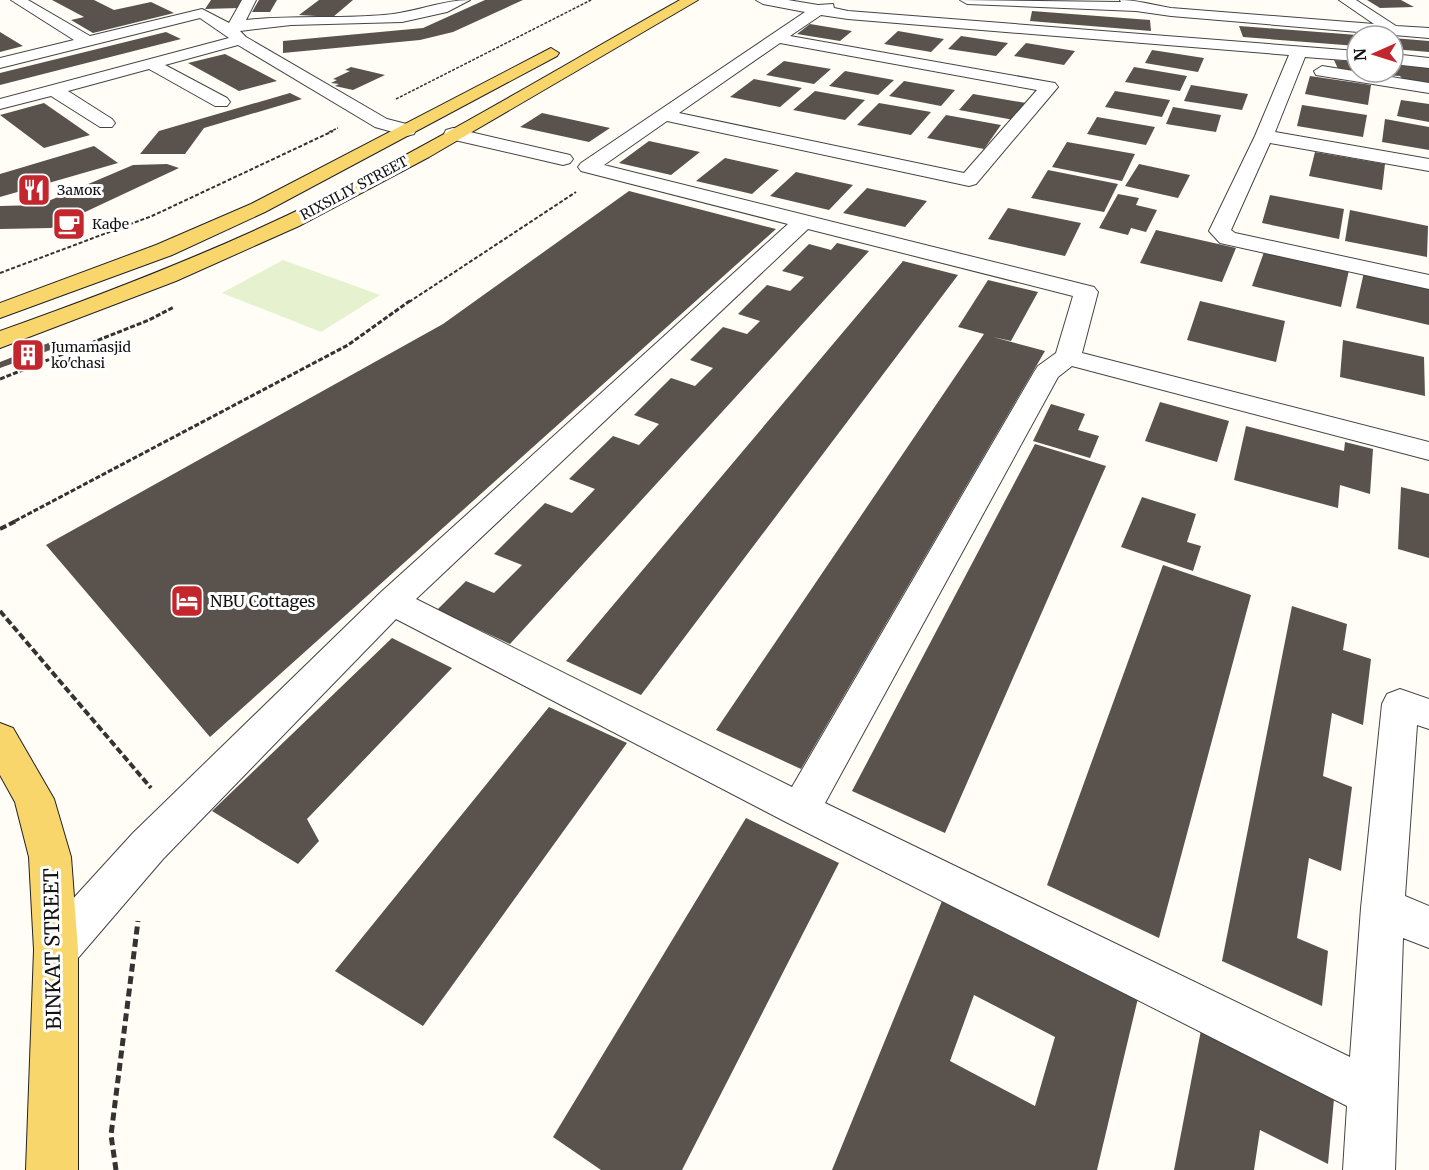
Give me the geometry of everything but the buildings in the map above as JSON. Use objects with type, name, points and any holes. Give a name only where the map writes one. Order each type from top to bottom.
[{"type":"main road","name":"RIXSILIY STREET","points":[[0,340],[148,283],[251,240],[362,184],[691,0]]},
{"type":"main road","name":"RIXSILIY STREET","points":[[0,311],[164,250],[258,208],[570,43]]},
{"type":"main road","points":[[324,174],[321,181],[328,186],[344,188],[362,184]]},
{"type":"main road","name":"BINKAT STREET","points":[[0,739],[27,782],[45,836],[52,878],[56,950],[52,1170]]},
{"type":"street","points":[[18,0],[87,41]]},
{"type":"street","points":[[236,33],[249,0]]},
{"type":"street","points":[[396,20],[399,7],[405,0]]},
{"type":"street","points":[[0,104],[151,64],[236,33],[298,20],[351,22],[396,20],[440,10],[463,0]]},
{"type":"street","points":[[763,0],[818,10],[921,22],[1180,41],[1296,59],[1429,88]]},
{"type":"street","points":[[800,810],[1047,372],[1068,357],[1086,292],[588,167],[818,10],[849,0]]},
{"type":"street","points":[[967,0],[1132,3],[1171,12],[1345,26]]},
{"type":"street","points":[[1223,0],[1248,18]]},
{"type":"street","points":[[1346,0],[1384,24]]},
{"type":"street","points":[[921,22],[928,6]]},
{"type":"street","points":[[351,22],[367,7]]},
{"type":"street","points":[[1171,12],[1180,41]]},
{"type":"street","points":[[0,63],[202,13],[381,123],[407,130]]},
{"type":"street","points":[[1405,31],[1429,33]]},
{"type":"street","points":[[665,115],[969,180],[1049,87],[777,38]]},
{"type":"street","points":[[1296,59],[1345,57]]},
{"type":"street","points":[[1296,59],[1264,136],[1220,231],[1228,238],[1429,282]]},
{"type":"street","points":[[1405,60],[1429,63]]},
{"type":"street","points":[[151,64],[221,102]]},
{"type":"street","points":[[54,90],[106,123]]},
{"type":"street","points":[[453,134],[562,159]]},
{"type":"street","points":[[1264,136],[1429,165]]},
{"type":"street","points":[[56,950],[148,846],[392,602],[803,222]]},
{"type":"street","points":[[1068,357],[1429,451]]},
{"type":"street","points":[[392,602],[800,810],[1372,1093]]},
{"type":"street","points":[[1369,1170],[1383,908],[1400,704],[1429,714]]},
{"type":"street","points":[[1383,908],[1429,927]]},
{"type":"path","points":[[0,273],[152,216],[367,114],[591,0]]},
{"type":"path","points":[[0,529],[348,345],[423,292],[582,189]]},
{"type":"green space","points":[[283,260],[380,295],[321,332],[222,293]]},
{"type":"place","name":"Замок","points":[[34,190]]},
{"type":"place","name":"Кафе","points":[[69,224]]},
{"type":"place","name":"Jumamasjid ko'chasi","points":[[28,355]]},
{"type":"place","name":"NBU Cottages","points":[[187,601]]}]
